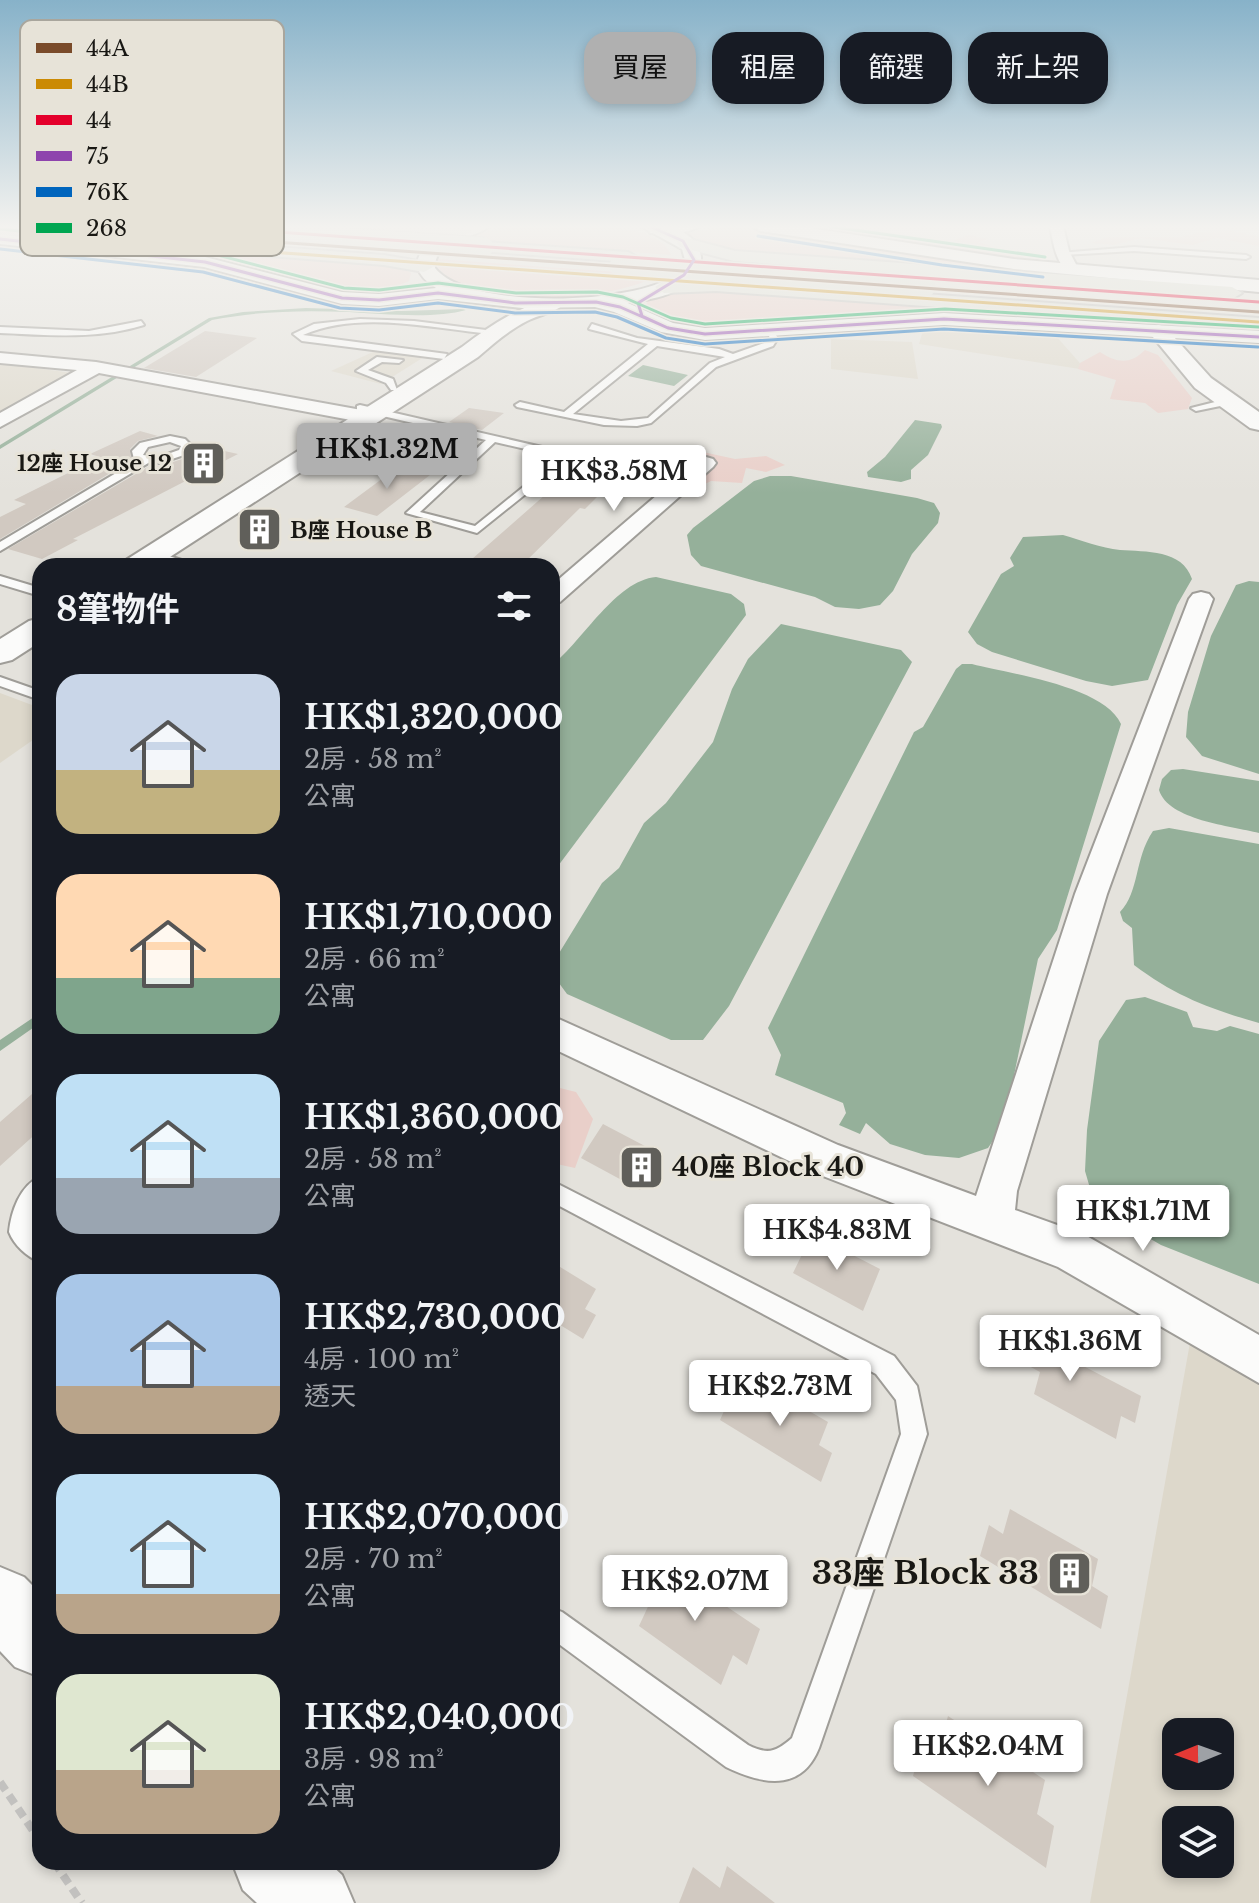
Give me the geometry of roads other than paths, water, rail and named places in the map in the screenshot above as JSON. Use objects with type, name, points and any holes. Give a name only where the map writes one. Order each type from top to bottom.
[{"type":"highway","points":[[1131,315],[1259,324]]},
{"type":"main road","points":[[639,315],[668,328],[705,334],[944,319],[1259,337]]},
{"type":"street","points":[[148,558],[482,330],[498,315]]},
{"type":"street","points":[[118,558],[470,352],[521,315]]},
{"type":"street","points":[[1158,331],[1191,370],[1222,398],[1259,423]]},
{"type":"street","points":[[1190,333],[1195,364],[1222,398]]},
{"type":"street","points":[[0,358],[103,369],[364,412]]},
{"type":"street","points":[[0,421],[103,369]]},
{"type":"street","points":[[560,590],[706,463]]},
{"type":"street","points":[[992,1222],[997,1191],[1091,894],[1201,599]]},
{"type":"street","points":[[0,631],[32,611]]},
{"type":"street","points":[[0,653],[32,633]]},
{"type":"street","points":[[560,1035],[712,1109],[941,1206],[1070,1250],[1259,1360]]},
{"type":"street","points":[[0,1601],[32,1634]]},
{"type":"street","points":[[279,1870],[314,1903]]},
{"type":"lane","points":[[440,359],[302,338],[297,334],[317,326],[374,322],[482,330]]},
{"type":"lane","points":[[0,330],[102,333],[120,331],[141,323]]},
{"type":"lane","points":[[592,327],[730,356]]},
{"type":"lane","points":[[520,405],[611,423],[642,423],[651,420],[700,374],[730,356],[770,344],[774,338],[768,330]]},
{"type":"lane","points":[[568,413],[656,342]]},
{"type":"lane","points":[[394,388],[390,381],[362,370],[375,361],[440,359]]},
{"type":"lane","points":[[1196,408],[1222,398]]},
{"type":"lane","points":[[364,412],[493,439],[568,456],[477,530],[412,513],[493,439]]},
{"type":"lane","points":[[0,547],[146,460]]},
{"type":"lane","points":[[0,580],[32,590]]},
{"type":"lane","points":[[0,681],[32,693]]},
{"type":"lane","points":[[560,1195],[885,1365],[908,1395],[914,1434],[804,1748],[785,1766],[762,1770],[737,1756],[560,1628]]},
{"type":"lane","points":[[32,1198],[27,1205],[20,1232],[32,1243]]},
{"type":"waterway","points":[[0,447],[211,319],[233,315]]},
{"type":"waterway","points":[[0,1046],[32,1023]]},
{"type":"place","name":"12座 House 12","points":[[203,463]]},
{"type":"place","name":"B座 House B","points":[[259,530]]},
{"type":"place","name":"40座 Block 40","points":[[641,1167]]},
{"type":"place","name":"33座 Block 33","points":[[1070,1573]]}]
